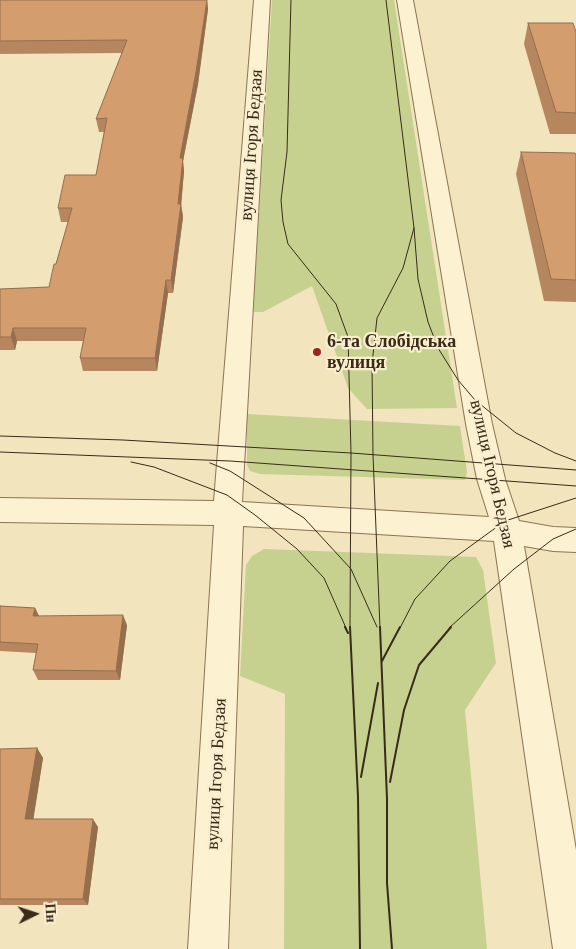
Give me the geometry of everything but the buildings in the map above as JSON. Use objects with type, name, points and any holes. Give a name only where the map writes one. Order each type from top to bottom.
[{"type":"street","name":"вулиця Ігоря Бедзая","points":[[208,949],[229,513],[227,495],[262,0]]},
{"type":"street","name":"вулиця Ігоря Бедзая","points":[[405,0],[479,424],[491,479],[507,531],[573,949]]},
{"type":"street","points":[[0,510],[229,513],[507,531],[553,539],[576,540]]},
{"type":"green space","points":[[272,0],[394,0],[457,408],[367,409],[348,388],[312,286],[263,312],[253,312]]},
{"type":"green space","points":[[247,414],[460,426],[467,472],[465,480],[260,474],[250,471],[247,465]]},
{"type":"green space","points":[[264,549],[476,557],[483,570],[496,663],[465,710],[487,949],[284,949],[285,694],[240,676],[246,565],[252,556]]},
{"type":"tram line","points":[[291,0],[287,152],[281,200],[283,222],[288,244],[336,304],[348,337],[351,453]]},
{"type":"tram line","points":[[386,0],[414,228]]},
{"type":"tram line","points":[[373,455],[372,364],[377,318],[403,268],[414,228]]},
{"type":"tram line","points":[[414,228],[418,279],[428,322],[438,348],[458,380],[475,400],[516,433],[555,453],[576,461]]},
{"type":"tram line","points":[[0,436],[123,440],[351,453]]},
{"type":"tram line","points":[[0,452],[230,461],[351,470]]},
{"type":"tram line","points":[[351,453],[351,470]]},
{"type":"tram line","points":[[351,453],[373,455]]},
{"type":"tram line","points":[[373,455],[576,470]]},
{"type":"tram line","points":[[373,455],[374,471]]},
{"type":"tram line","points":[[131,462],[154,467],[227,495],[255,515],[297,549],[324,578],[346,628]]},
{"type":"tram line","points":[[210,463],[230,471],[304,518],[350,568]]},
{"type":"tram line","points":[[350,568],[351,470]]},
{"type":"tram line","points":[[351,470],[374,471]]},
{"type":"tram line","points":[[374,471],[576,486]]},
{"type":"tram line","points":[[374,471],[380,628]]},
{"type":"tram line","points":[[400,628],[415,599],[450,561],[505,521],[576,498]]},
{"type":"tram line","points":[[449,628],[514,569],[553,539],[576,529]]},
{"type":"tram line","points":[[350,568],[350,627]]},
{"type":"tram line","points":[[350,568],[377,627]]},
{"type":"tram line","points":[[345,627],[348,633]]},
{"type":"tram line","points":[[350,627],[358,797],[360,949]]},
{"type":"tram line","points":[[380,627],[387,799],[387,883],[392,949]]},
{"type":"tram line","points":[[382,661],[400,627]]},
{"type":"tram line","points":[[390,782],[404,710],[419,665],[451,627]]},
{"type":"tram line","points":[[361,777],[378,683]]},
{"type":"place","name":"6-та Слобідська вулиця","points":[[317,352]]}]
